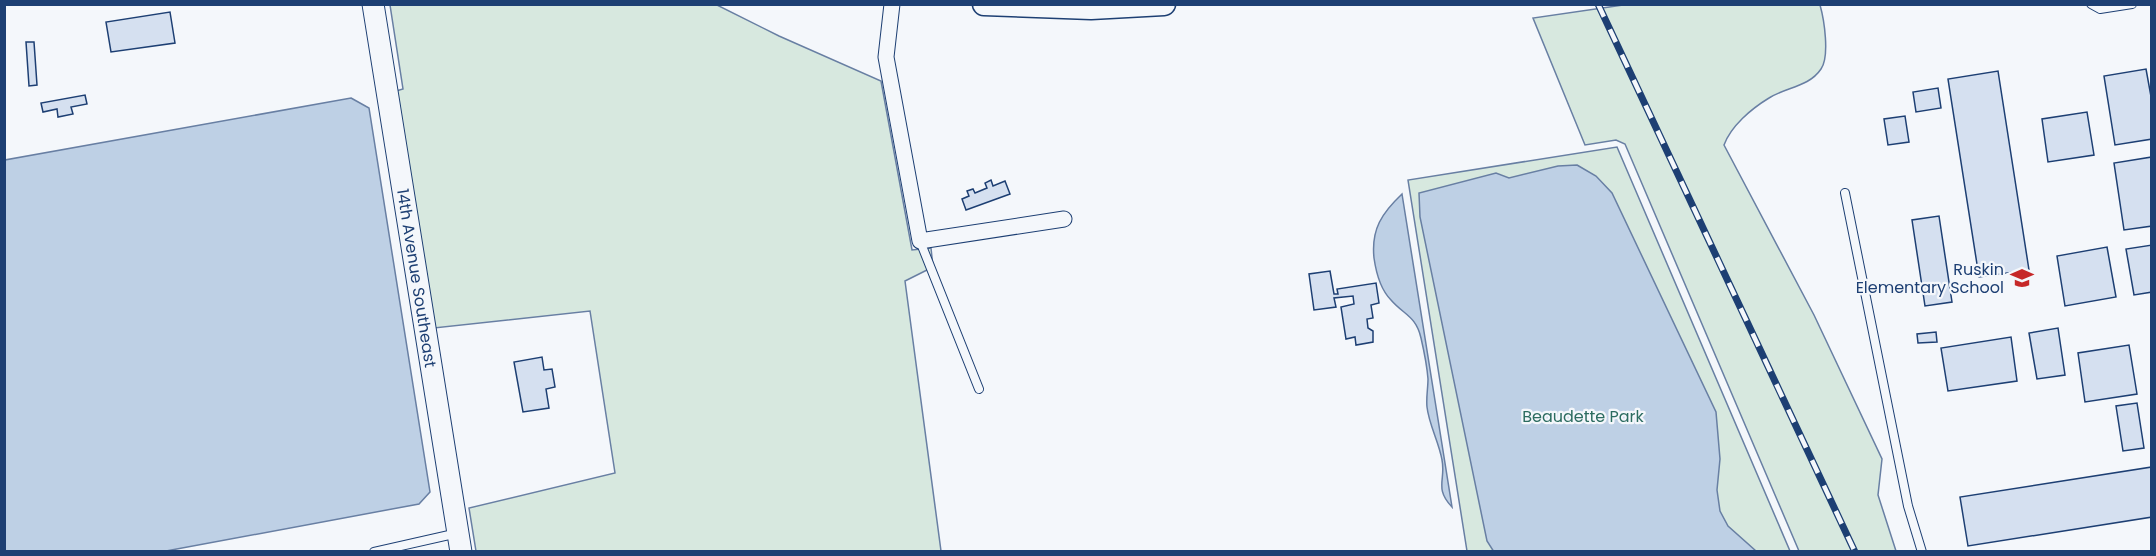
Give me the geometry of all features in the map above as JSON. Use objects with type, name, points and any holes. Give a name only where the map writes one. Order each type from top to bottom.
[{"type":"main road","points":[[984,4],[1091,8],[1164,4]]},
{"type":"street","name":"14th Avenue Southeast","points":[[373,4],[459,542]]},
{"type":"street","points":[[892,4],[886,57],[920,241],[1064,219]]},
{"type":"lane","points":[[2091,4],[2100,9],[2132,4]]},
{"type":"lane","points":[[1845,193],[1908,506],[1922,552]]},
{"type":"lane","points":[[920,241],[979,388]]},
{"type":"lane","points":[[374,552],[459,542]]},
{"type":"green space","points":[[390,5],[717,5],[779,36],[881,81],[912,250],[931,248],[933,267],[905,281],[941,551],[476,551],[469,508],[615,473],[590,311],[434,328],[396,91],[403,89]]},
{"type":"green space","points":[[1623,5],[1820,5],[1826,47],[1821,69],[1810,80],[1776,94],[1755,107],[1742,118],[1724,145],[1814,315],[1882,459],[1878,495],[1896,551],[1799,551],[1625,144],[1616,140],[1585,145],[1533,18]]},
{"type":"green space","name":"Beaudette Park","points":[[1617,147],[1790,551],[1467,551],[1408,180]]},
{"type":"water","points":[[351,98],[369,108],[430,492],[419,504],[166,551],[5,551],[5,160]]},
{"type":"water","name":"Beaudette Park","points":[[1577,165],[1596,176],[1612,193],[1716,412],[1720,459],[1717,490],[1720,511],[1728,526],[1756,551],[1494,552],[1487,541],[1420,217],[1419,193],[1496,173],[1509,178],[1558,166]]},
{"type":"water","points":[[1402,194],[1452,507],[1442,489],[1442,460],[1428,414],[1428,374],[1419,331],[1413,320],[1387,296],[1374,258],[1374,238],[1379,222]]},
{"type":"building","points":[[170,12],[175,43],[111,52],[106,22]]},
{"type":"building","points":[[26,42],[34,42],[37,85],[29,86]]},
{"type":"building","points":[[2146,69],[2152,102],[2152,139],[2115,145],[2104,76]]},
{"type":"building","points":[[1998,71],[2029,270],[1979,277],[1948,79]]},
{"type":"building","points":[[1938,88],[1941,108],[1916,112],[1913,92]]},
{"type":"building","points":[[85,95],[87,104],[71,107],[73,114],[58,117],[57,109],[43,112],[41,103]]},
{"type":"building","points":[[2087,112],[2094,155],[2048,162],[2042,119]]},
{"type":"building","points":[[1905,116],[1909,142],[1888,145],[1884,119]]},
{"type":"building","points":[[2152,157],[2152,226],[2124,230],[2114,163]]},
{"type":"building","points":[[991,180],[993,186],[1005,181],[1010,194],[966,210],[962,199],[969,196],[967,191],[973,189],[975,193],[987,188],[985,183]]},
{"type":"building","points":[[1939,216],[1952,302],[1925,306],[1912,220]]},
{"type":"building","points":[[2152,245],[2152,292],[2134,295],[2126,249]]},
{"type":"building","points":[[2107,247],[2116,297],[2065,306],[2057,256]]},
{"type":"building","points":[[1330,271],[1334,294],[1338,294],[1337,289],[1376,283],[1379,303],[1371,305],[1373,318],[1367,319],[1368,328],[1373,331],[1373,342],[1356,345],[1355,337],[1346,339],[1341,307],[1354,304],[1353,296],[1334,298],[1336,307],[1314,310],[1309,274]]},
{"type":"building","points":[[2058,328],[2065,375],[2037,379],[2029,333]]},
{"type":"building","points":[[1936,332],[1937,342],[1918,343],[1917,334]]},
{"type":"building","points":[[2011,337],[2017,381],[1948,391],[1941,348]]},
{"type":"building","points":[[2129,345],[2137,394],[2085,402],[2078,353]]},
{"type":"building","points":[[542,357],[544,370],[552,369],[555,387],[546,389],[549,408],[523,412],[514,362]]},
{"type":"building","points":[[2137,403],[2144,448],[2123,451],[2116,406]]},
{"type":"building","points":[[2152,467],[2152,517],[1968,546],[1960,497]]},
{"type":"railway","points":[[1598,4],[1855,552]]},
{"type":"place","name":"Ruskin Elementary School","points":[[2022,278]]}]
